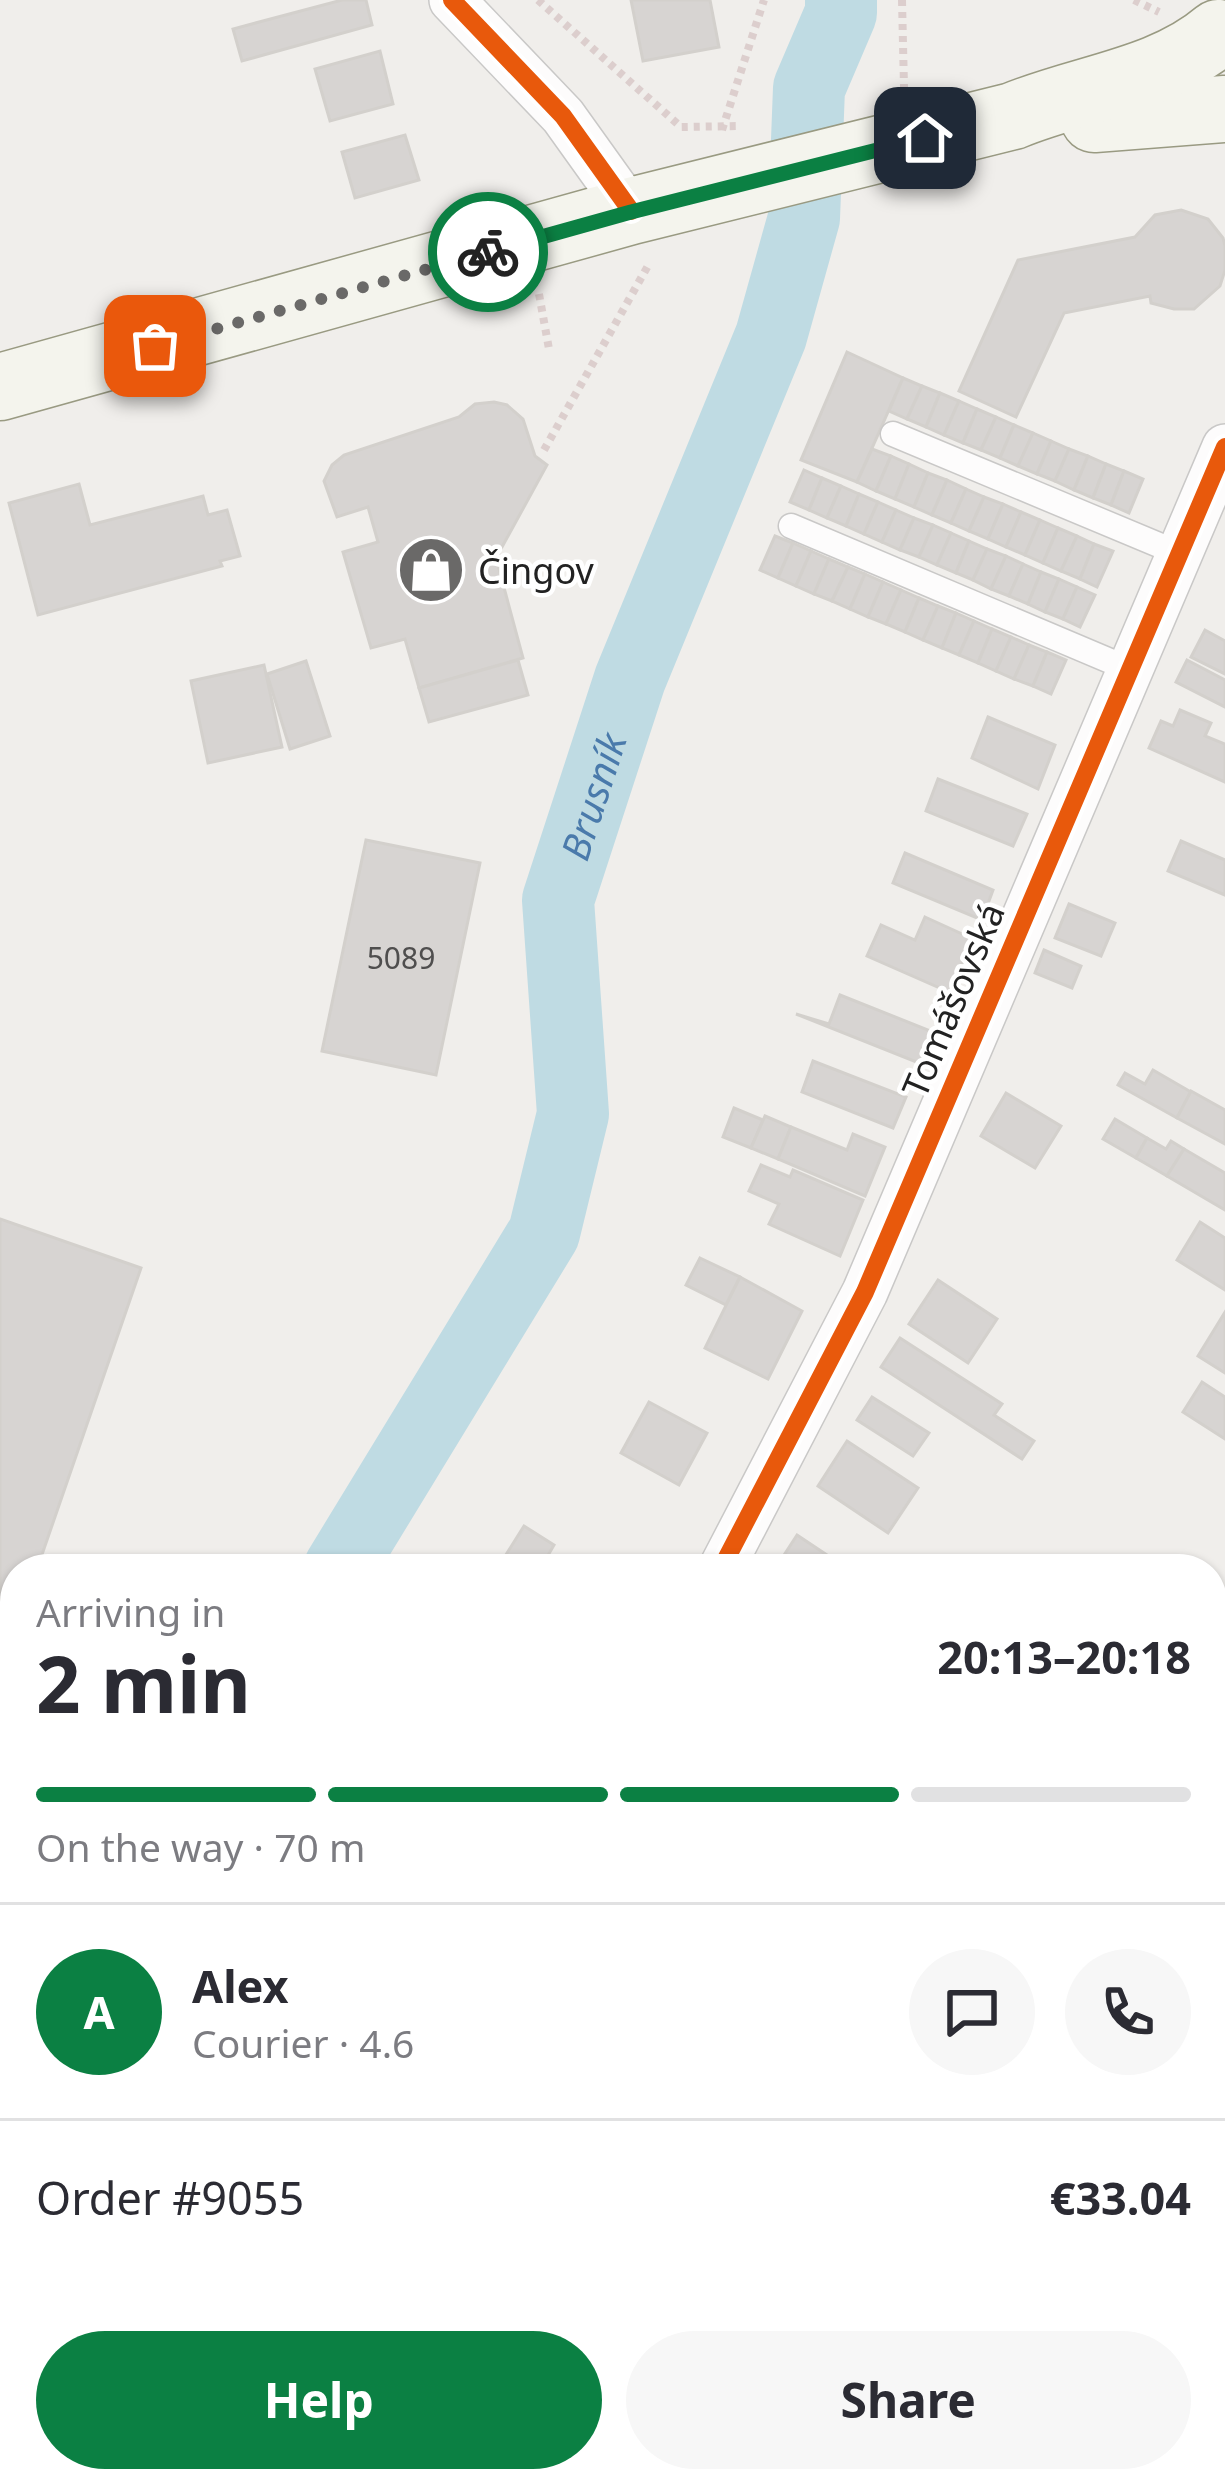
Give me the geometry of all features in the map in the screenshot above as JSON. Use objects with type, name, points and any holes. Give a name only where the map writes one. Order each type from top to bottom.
[{"type":"main road","points":[[0,387],[640,238],[726,146],[896,117],[1012,116],[1060,123],[1225,104],[1202,21]]},
{"type":"main road","points":[[1012,116],[1195,53],[1202,21]]},
{"type":"street","points":[[452,0],[563,116],[640,238]]},
{"type":"street","name":"Tomášovská","points":[[729,1554],[865,1292],[1225,447]]},
{"type":"lane","points":[[892,434],[1178,553]]},
{"type":"lane","points":[[791,526],[1130,668]]},
{"type":"path","points":[[538,0],[681,127],[726,146],[764,0]]},
{"type":"path","points":[[896,117],[902,0]]},
{"type":"path","points":[[1134,0],[1202,21]]},
{"type":"path","points":[[544,450],[640,238]]},
{"type":"path","points":[[539,294],[549,350]]},
{"type":"building","points":[[342,0],[366,0],[372,25],[242,61],[233,29]]},
{"type":"building","points":[[631,0],[710,0],[719,47],[643,61]]},
{"type":"building","points":[[380,51],[393,104],[330,121],[315,69]]},
{"type":"building","points":[[405,135],[419,180],[355,198],[342,152]]},
{"type":"building","points":[[1181,210],[1208,219],[1225,246],[1220,286],[1194,309],[1151,303],[1150,296],[1064,313],[1016,417],[959,391],[1018,260],[1135,237],[1155,215]]},
{"type":"building","points":[[847,352],[903,378],[857,482],[801,460]]},
{"type":"building","points":[[903,378],[922,386],[907,419],[889,411]]},
{"type":"building","points":[[922,386],[940,393],[926,427],[907,419]]},
{"type":"building","points":[[940,393],[959,401],[944,435],[926,427]]},
{"type":"building","points":[[959,401],[977,409],[963,443],[944,435]]},
{"type":"building","points":[[475,404],[507,405],[523,419],[535,456],[547,465],[496,558],[523,658],[419,688],[405,639],[371,648],[343,552],[378,542],[368,507],[337,517],[324,481],[344,455],[459,417]]},
{"type":"building","points":[[977,409],[996,417],[981,450],[963,443]]},
{"type":"building","points":[[996,417],[1014,425],[1000,458],[981,450]]},
{"type":"building","points":[[1014,425],[1033,433],[1018,466],[1000,458]]},
{"type":"building","points":[[1033,433],[1051,441],[1037,474],[1018,466]]},
{"type":"building","points":[[1051,441],[1069,449],[1055,481],[1037,474]]},
{"type":"building","points":[[872,449],[891,456],[876,491],[857,482]]},
{"type":"building","points":[[1069,449],[1088,456],[1074,490],[1055,481]]},
{"type":"building","points":[[891,456],[909,464],[895,499],[876,491]]},
{"type":"building","points":[[1088,456],[1106,464],[1093,498],[1074,490]]},
{"type":"building","points":[[909,464],[928,473],[914,507],[895,499]]},
{"type":"building","points":[[1106,464],[1124,471],[1111,505],[1093,498]]},
{"type":"building","points":[[804,470],[822,478],[809,510],[790,502]]},
{"type":"building","points":[[1124,471],[1143,479],[1129,513],[1111,505]]},
{"type":"building","points":[[928,473],[947,480],[932,515],[914,507]]},
{"type":"building","points":[[822,478],[841,486],[827,518],[809,510]]},
{"type":"building","points":[[947,480],[966,489],[951,523],[932,515]]},
{"type":"building","points":[[79,484],[90,525],[203,496],[208,515],[227,510],[240,556],[220,561],[222,566],[38,615],[9,503]]},
{"type":"building","points":[[841,486],[859,494],[846,526],[827,518]]},
{"type":"building","points":[[966,489],[984,497],[969,531],[951,523]]},
{"type":"building","points":[[859,494],[878,502],[864,534],[846,526]]},
{"type":"building","points":[[984,497],[1003,504],[988,539],[969,531]]},
{"type":"building","points":[[878,502],[896,510],[882,542],[864,534]]},
{"type":"building","points":[[1003,504],[1021,512],[1006,547],[988,539]]},
{"type":"building","points":[[896,510],[914,518],[900,550],[882,542]]},
{"type":"building","points":[[1021,512],[1040,520],[1025,555],[1006,547]]},
{"type":"building","points":[[914,518],[933,525],[919,557],[900,550]]},
{"type":"building","points":[[1040,520],[1058,528],[1043,563],[1025,555]]},
{"type":"building","points":[[933,525],[951,533],[937,565],[919,557]]},
{"type":"building","points":[[1058,528],[1077,536],[1061,571],[1043,563]]},
{"type":"building","points":[[951,533],[969,541],[956,573],[937,565]]},
{"type":"building","points":[[775,536],[793,543],[778,578],[760,570]]},
{"type":"building","points":[[1077,536],[1094,544],[1080,579],[1061,571]]},
{"type":"building","points":[[969,541],[987,549],[973,580],[956,573]]},
{"type":"building","points":[[793,543],[811,551],[796,586],[778,578]]},
{"type":"building","points":[[1094,544],[1113,551],[1097,587],[1080,579]]},
{"type":"building","points":[[987,549],[1006,556],[991,589],[973,580]]},
{"type":"building","points":[[811,551],[829,559],[814,594],[796,586]]},
{"type":"building","points":[[1006,556],[1023,564],[1009,596],[991,589]]},
{"type":"building","points":[[829,559],[848,567],[832,601],[814,594]]},
{"type":"building","points":[[1023,564],[1041,572],[1028,604],[1009,596]]},
{"type":"building","points":[[848,567],[865,574],[850,609],[832,601]]},
{"type":"building","points":[[1041,572],[1059,579],[1045,612],[1028,604]]},
{"type":"building","points":[[865,574],[883,582],[868,617],[850,609]]},
{"type":"building","points":[[1059,579],[1077,587],[1063,619],[1045,612]]},
{"type":"building","points":[[883,582],[901,590],[886,624],[868,617]]},
{"type":"building","points":[[1077,587],[1095,595],[1080,627],[1063,619]]},
{"type":"building","points":[[901,590],[919,598],[905,632],[886,624]]},
{"type":"building","points":[[919,598],[938,606],[923,640],[905,632]]},
{"type":"building","points":[[938,606],[956,613],[942,648],[923,640]]},
{"type":"building","points":[[956,613],[974,621],[959,655],[942,648]]},
{"type":"building","points":[[974,621],[992,629],[978,663],[959,655]]},
{"type":"building","points":[[992,629],[1011,637],[996,671],[978,663]]},
{"type":"building","points":[[1205,630],[1225,641],[1225,674],[1191,657]]},
{"type":"building","points":[[1011,637],[1029,645],[1014,679],[996,671]]},
{"type":"building","points":[[1029,645],[1047,652],[1033,686],[1014,679]]},
{"type":"building","points":[[1047,652],[1066,660],[1051,694],[1033,686]]},
{"type":"building","points":[[518,660],[528,695],[429,722],[419,688]]},
{"type":"building","points":[[1187,660],[1225,680],[1225,707],[1176,682]]},
{"type":"building","points":[[306,661],[330,736],[290,749],[267,674]]},
{"type":"building","points":[[264,665],[282,747],[208,763],[191,681]]},
{"type":"building","points":[[1180,710],[1211,723],[1205,736],[1225,744],[1225,782],[1149,748],[1161,721],[1173,726]]},
{"type":"building","points":[[988,717],[1055,745],[1038,789],[972,758]]},
{"type":"building","points":[[938,779],[1027,814],[1013,846],[926,811]]},
{"type":"building","points":[[366,840],[480,863],[436,1075],[322,1051]]},
{"type":"building","points":[[1181,841],[1225,860],[1225,895],[1168,871]]},
{"type":"building","points":[[905,853],[993,890],[982,920],[893,883]]},
{"type":"building","points":[[1069,904],[1115,923],[1101,956],[1055,938]]},
{"type":"building","points":[[925,917],[973,939],[949,992],[867,956],[881,925],[915,940]]},
{"type":"building","points":[[1044,950],[1081,966],[1072,988],[1035,973]]},
{"type":"building","points":[[840,995],[933,1032],[919,1063],[796,1014],[829,1024]]},
{"type":"building","points":[[813,1061],[906,1097],[893,1128],[802,1092]]},
{"type":"building","points":[[1153,1070],[1191,1092],[1177,1118],[1118,1085],[1125,1073],[1145,1084]]},
{"type":"building","points":[[1191,1091],[1225,1110],[1225,1144],[1177,1118]]},
{"type":"building","points":[[1006,1093],[1061,1126],[1035,1168],[981,1136]]},
{"type":"building","points":[[734,1108],[763,1120],[751,1148],[723,1137]]},
{"type":"building","points":[[765,1116],[791,1127],[778,1159],[751,1148]]},
{"type":"building","points":[[1115,1119],[1147,1138],[1136,1158],[1103,1139]]},
{"type":"building","points":[[791,1127],[847,1150],[853,1134],[885,1147],[865,1196],[778,1159]]},
{"type":"building","points":[[1147,1138],[1166,1149],[1171,1141],[1184,1149],[1167,1176],[1136,1158]]},
{"type":"building","points":[[1184,1149],[1225,1173],[1225,1210],[1167,1176]]},
{"type":"building","points":[[761,1165],[790,1177],[793,1170],[863,1200],[840,1256],[769,1224],[779,1204],[749,1191]]},
{"type":"building","points":[[0,1219],[141,1268],[42,1554],[0,1554]]},
{"type":"building","points":[[1200,1222],[1225,1238],[1225,1290],[1177,1260]]},
{"type":"building","points":[[700,1258],[740,1277],[726,1305],[686,1285]]},
{"type":"building","points":[[740,1277],[802,1311],[768,1379],[705,1348]]},
{"type":"building","points":[[938,1280],[997,1319],[968,1363],[909,1324]]},
{"type":"building","points":[[1225,1312],[1225,1373],[1198,1356]]},
{"type":"building","points":[[900,1338],[1002,1404],[994,1415],[1034,1441],[1022,1459],[881,1367]]},
{"type":"building","points":[[1202,1382],[1225,1397],[1225,1439],[1183,1412]]},
{"type":"building","points":[[872,1397],[929,1433],[913,1456],[857,1420]]},
{"type":"building","points":[[649,1402],[707,1433],[679,1485],[621,1453]]},
{"type":"building","points":[[847,1441],[918,1488],[888,1533],[818,1486]]},
{"type":"building","points":[[524,1526],[554,1545],[549,1554],[506,1554]]},
{"type":"building","points":[[797,1535],[826,1554],[785,1554]]},
{"type":"waterway","name":"Brusník","points":[[348,1554],[544,1233],[573,1114],[558,900],[630,679],[771,336],[804,218],[809,88],[841,13],[841,0]]},
{"type":"cycle path","points":[[452,0],[563,116],[631,211]]},
{"type":"cycle path","points":[[729,1554],[865,1292],[1225,447]]},
{"type":"way so far","points":[[155,346],[488,252]]},
{"type":"place","name":"Čingov","points":[[431,570]]},
{"type":"route","points":[[488,252],[925,138]]}]
